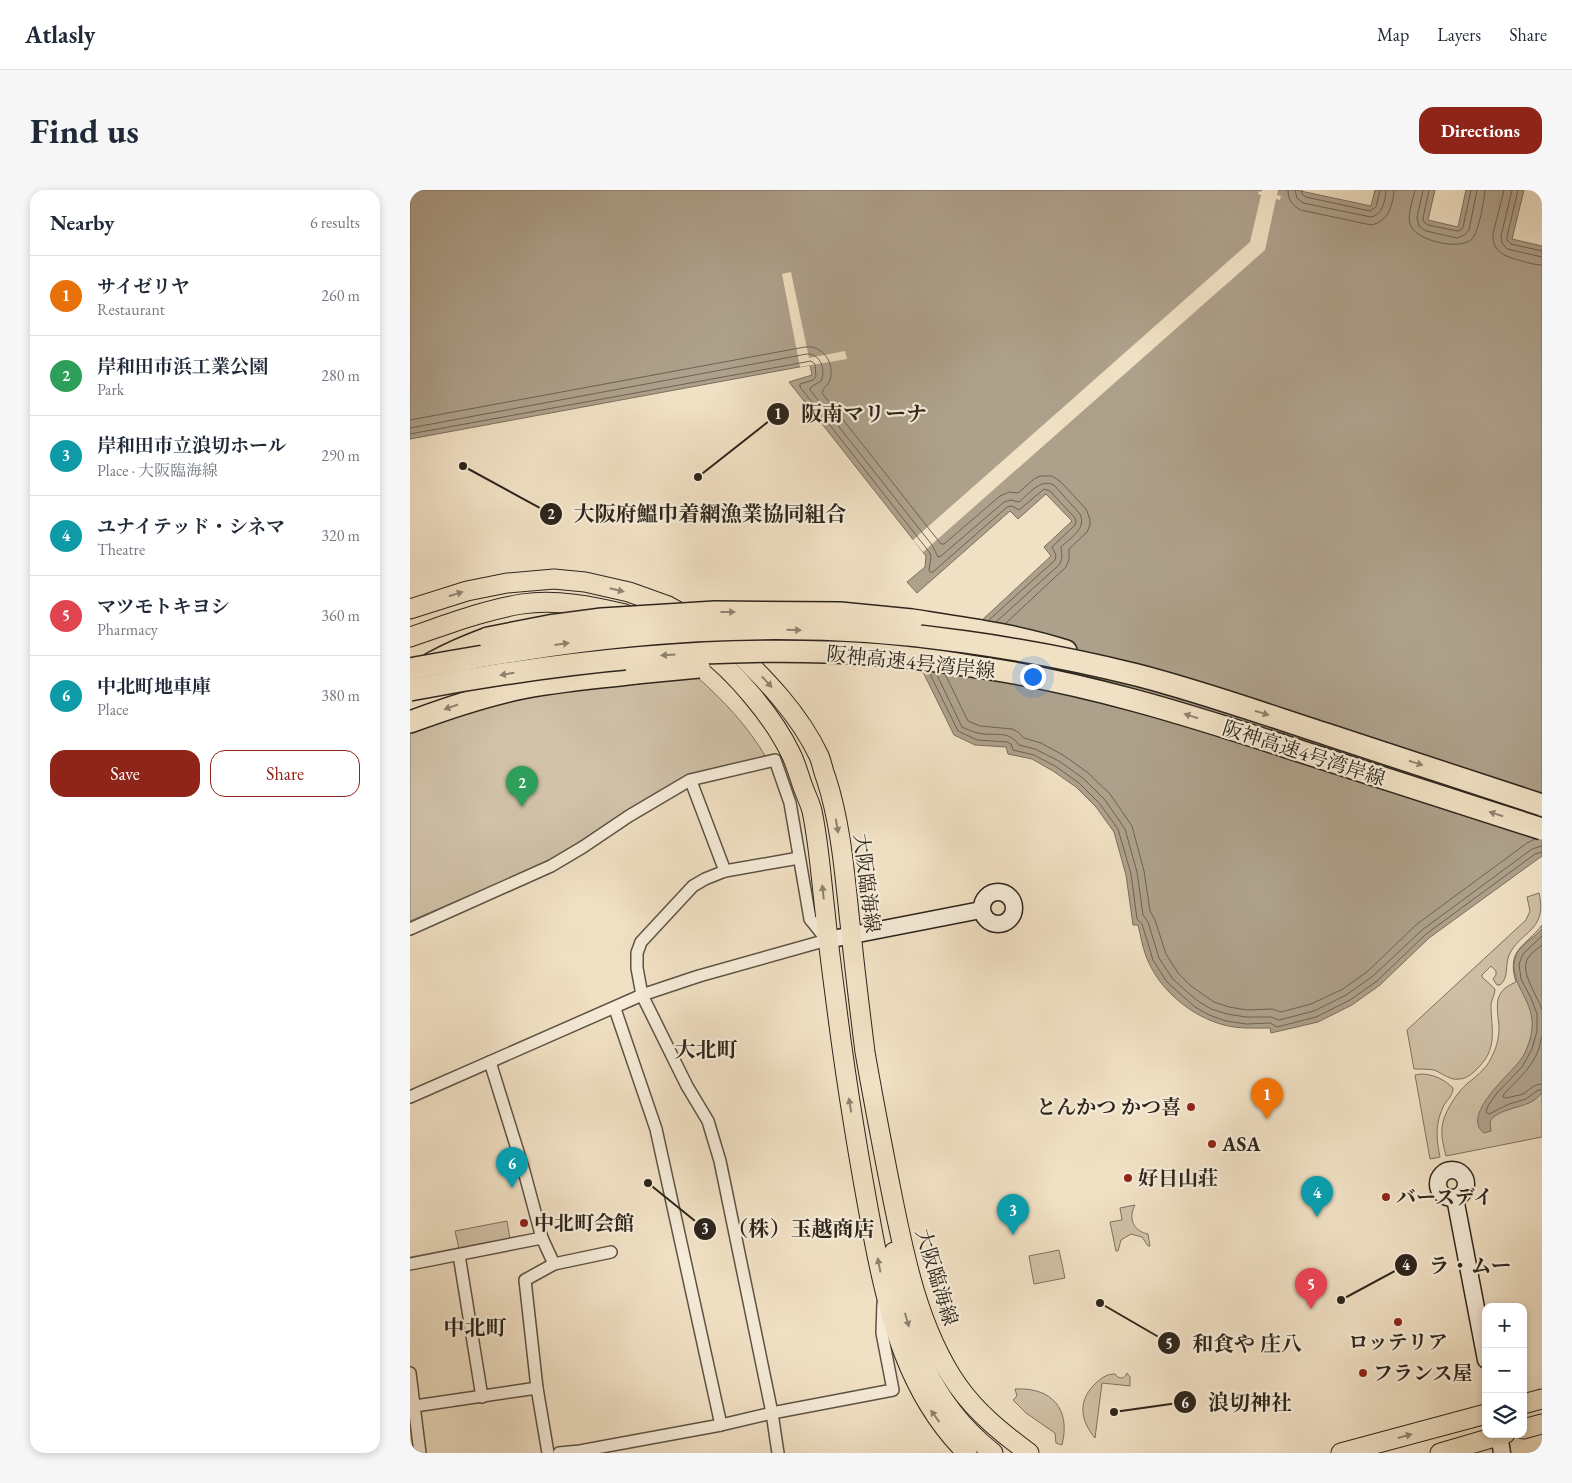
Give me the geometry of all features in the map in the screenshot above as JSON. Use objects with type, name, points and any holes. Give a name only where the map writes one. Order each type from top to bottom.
[{"type":"highway","points":[[410,676],[444,656],[488,638],[549,626],[662,614],[715,612],[840,613],[912,620],[988,632],[1046,644],[1136,675]]},
{"type":"highway","name":"阪神高速4号湾岸線","points":[[410,669],[511,652],[629,636],[697,631],[772,629],[898,635],[965,642],[1046,656],[1136,675],[1257,711],[1542,805]]},
{"type":"highway","name":"阪神高速4号湾岸線","points":[[410,690],[568,665],[715,652],[828,652],[917,659],[980,667],[1110,693],[1189,716],[1542,830]]},
{"type":"highway","points":[[410,722],[486,697],[517,689],[564,681],[772,660],[917,659]]},
{"type":"main road","name":"大阪臨海線","points":[[410,609],[467,591],[554,579],[585,582],[629,592],[668,606],[700,624],[731,646],[769,684],[799,720],[819,757],[832,797],[842,850],[866,1052],[901,1241],[916,1295],[928,1329],[942,1359],[957,1384],[974,1407],[1029,1453]]},
{"type":"main road","points":[[410,637],[495,610],[522,604],[549,603],[590,606],[680,629],[718,659],[742,684],[777,729],[791,754],[811,809],[818,842],[827,940],[857,1150],[883,1289],[912,1376],[929,1406],[953,1439],[967,1453]]},
{"type":"main road","points":[[901,1241],[893,1254],[910,1331],[933,1384],[953,1439]]},
{"type":"main road","points":[[1527,1403],[1542,1399]]},
{"type":"main road","points":[[1341,1453],[1482,1415]]},
{"type":"main road","points":[[1527,1428],[1542,1424]]},
{"type":"main road","points":[[953,1439],[973,1437],[993,1453]]},
{"type":"main road","points":[[1440,1453],[1502,1439]]},
{"type":"street","points":[[410,929],[551,866],[583,848],[629,816],[690,780],[775,760],[790,803],[810,919],[827,940]]},
{"type":"street","points":[[692,784],[725,871]]},
{"type":"street","points":[[778,1453],[772,1412],[720,1161],[711,1129],[687,1086],[642,995],[637,968],[641,942],[693,886],[725,871],[799,858]]},
{"type":"street","points":[[410,1097],[642,995],[699,976],[827,940],[982,910]]},
{"type":"street","points":[[615,1008],[656,1129],[721,1425]]},
{"type":"street","points":[[490,1062],[524,1171],[542,1238],[554,1264]]},
{"type":"street","points":[[1455,1198],[1484,1348]]},
{"type":"street","points":[[410,1264],[542,1238]]},
{"type":"street","points":[[548,1453],[537,1388],[525,1280],[554,1264],[611,1252]]},
{"type":"street","points":[[459,1254],[482,1397]]},
{"type":"street","points":[[559,1453],[580,1452],[721,1425],[772,1412],[893,1390],[882,1333],[883,1289]]},
{"type":"street","points":[[410,1373],[420,1453]]},
{"type":"street","points":[[414,1413],[482,1397],[537,1388]]},
{"type":"shaded area","points":[[696,676],[735,714],[767,759],[689,776],[654,794],[565,851],[536,867],[410,921],[410,732],[477,709],[549,693]]},
{"type":"shaded area","points":[[1539,893],[1541,906],[1538,920],[1510,953],[1503,982],[1497,985],[1493,979],[1496,971],[1491,966],[1482,975],[1495,989],[1491,1004],[1491,1047],[1483,1062],[1471,1075],[1462,1079],[1453,1079],[1434,1070],[1414,1069],[1407,1030],[1526,920],[1530,911],[1527,897]]},
{"type":"shaded area","points":[[1542,925],[1542,1137],[1446,1156],[1442,1136],[1445,1117],[1459,1092],[1489,1063],[1499,1035],[1497,1007],[1499,996],[1508,986],[1516,982],[1513,962],[1515,955]]},
{"type":"shaded area","points":[[1420,1074],[1438,1078],[1453,1088],[1441,1112],[1438,1124],[1437,1137],[1440,1157],[1430,1159],[1415,1075]]},
{"type":"shaded area","points":[[1135,1205],[1132,1215],[1133,1223],[1139,1230],[1148,1234],[1150,1246],[1142,1237],[1131,1234],[1121,1240],[1118,1251],[1116,1251],[1110,1222],[1122,1220],[1120,1208]]},
{"type":"shaded area","points":[[507,1221],[510,1239],[459,1249],[455,1231]]},
{"type":"shaded area","points":[[1059,1250],[1065,1278],[1034,1284],[1029,1256]]},
{"type":"shaded area","points":[[1127,1373],[1130,1377],[1130,1386],[1102,1383],[1095,1438],[1086,1424],[1084,1416],[1083,1409],[1086,1395],[1105,1376],[1115,1374],[1122,1378]]},
{"type":"shaded area","points":[[1015,1389],[1028,1389],[1039,1392],[1049,1396],[1056,1403],[1064,1421],[1062,1445],[1056,1443],[1055,1433],[1026,1413],[1013,1400],[1017,1396]]},
{"type":"water","points":[[410,190],[1296,190],[1371,206],[1375,190],[1435,190],[1428,220],[1458,227],[1466,190],[1524,190],[1512,239],[1542,246],[1542,856],[1429,938],[1380,985],[1352,1005],[1318,1022],[1271,1033],[1270,1028],[1230,1026],[1212,1021],[1190,1010],[1162,984],[1149,963],[1138,925],[1133,925],[1126,875],[1114,832],[1096,807],[1076,787],[1032,759],[1008,754],[1006,747],[975,745],[954,735],[922,670],[929,615],[981,621],[1051,556],[1044,547],[1072,521],[1046,494],[1018,519],[1010,511],[917,593],[907,582],[925,567],[926,556],[789,382],[812,375],[810,365],[410,439]]},
{"type":"water","points":[[1542,929],[1542,1093],[1531,1102],[1496,1115],[1490,1122],[1491,1131],[1484,1133],[1478,1126],[1478,1117],[1482,1107],[1496,1087],[1521,1059],[1530,1040],[1532,1018],[1518,984],[1514,961],[1519,950]]},
{"type":"pier","points":[[1262,190],[1278,190],[1277,195],[1281,196],[1280,200],[1276,199],[1265,250],[923,552],[913,540],[1250,242],[1261,195],[1258,194]]},
{"type":"pier","points":[[791,272],[809,358],[845,351],[847,359],[800,367],[782,274]]},
{"type":"place","name":"大阪府鰮巾着網漁業協同組合","points":[[463,466]]},
{"type":"place","name":"阪南マリーナ","points":[[698,477]]},
{"type":"place","name":"岸和田市浜工業公園","points":[[522,807]]},
{"type":"place","name":"とんかつ かつ喜","points":[[1191,1107]]},
{"type":"place","name":"サイゼリヤ","points":[[1267,1119]]},
{"type":"place","name":"ASA","points":[[1212,1144]]},
{"type":"place","name":"好日山荘","points":[[1128,1178]]},
{"type":"place","name":"（株）玉越商店","points":[[648,1183]]},
{"type":"place","name":"中北町地車庫","points":[[512,1188]]},
{"type":"place","name":"バースデイ","points":[[1386,1197]]},
{"type":"place","name":"ユナイテッド・シネマ","points":[[1317,1217]]},
{"type":"place","name":"中北町会館","points":[[524,1223]]},
{"type":"place","name":"岸和田市立浪切ホール","points":[[1013,1235]]},
{"type":"place","name":"ラ・ムー","points":[[1341,1300]]},
{"type":"place","name":"和食や 庄八","points":[[1100,1303]]},
{"type":"place","name":"マツモトキヨシ","points":[[1311,1309]]},
{"type":"place","name":"ロッテリア","points":[[1398,1322]]},
{"type":"place","name":"フランス屋","points":[[1363,1373]]},
{"type":"place","name":"浪切神社","points":[[1114,1412]]},
{"type":"district","name":"大北町","points":[[706,1049]]},
{"type":"district","name":"中北町","points":[[475,1327]]}]
